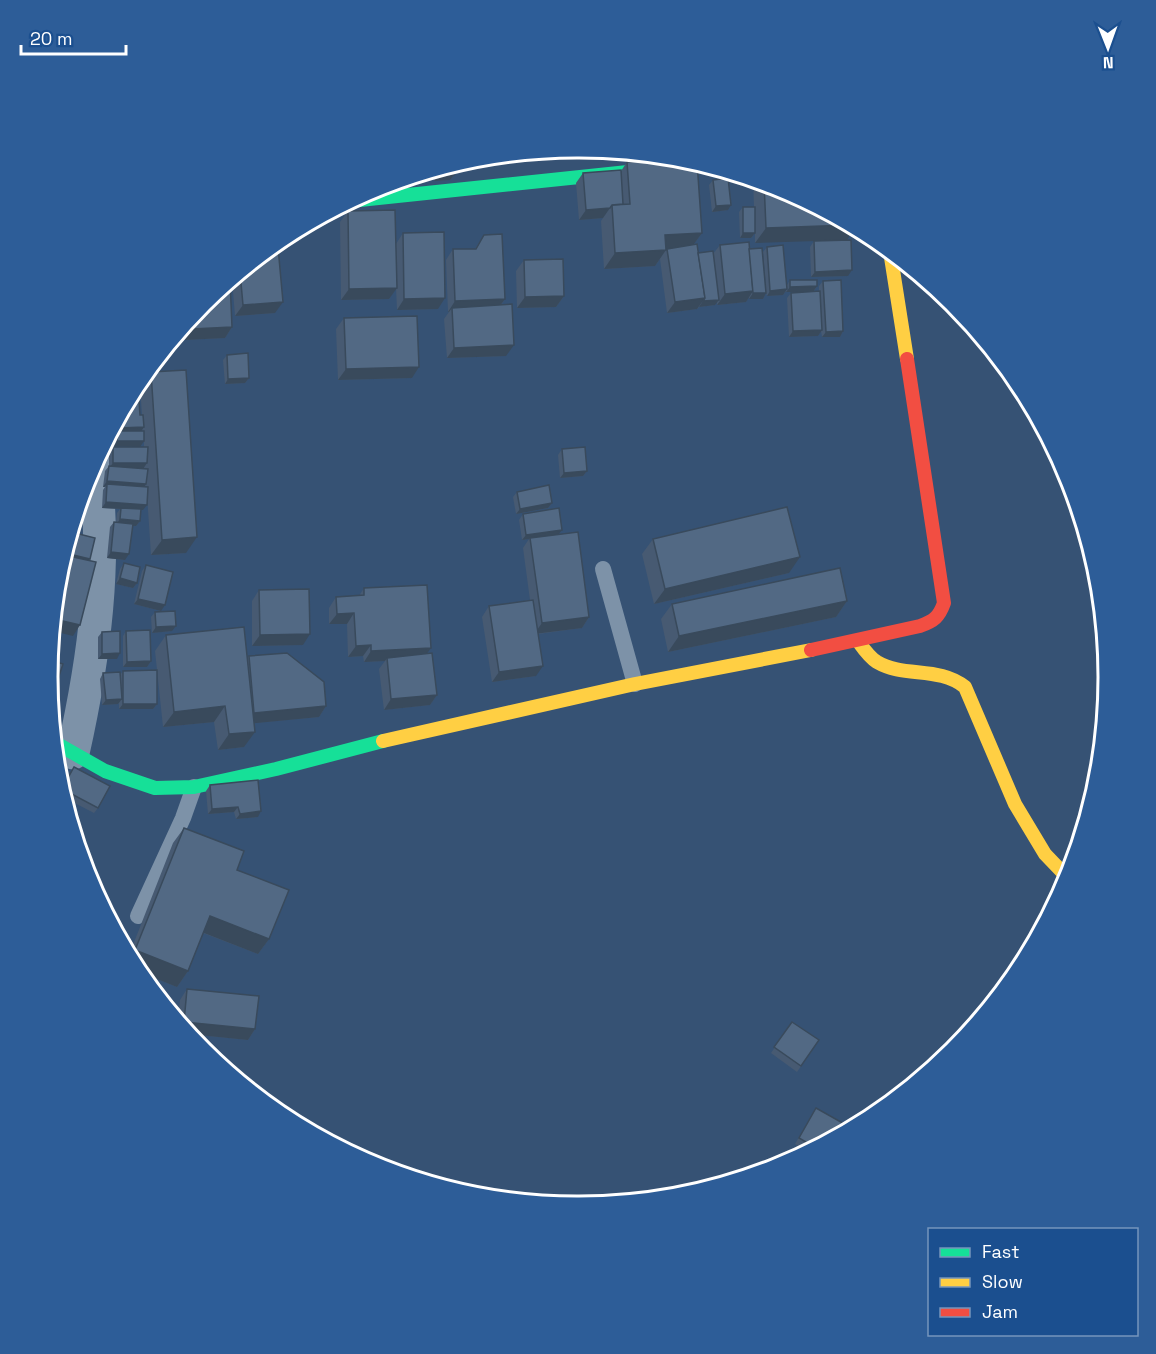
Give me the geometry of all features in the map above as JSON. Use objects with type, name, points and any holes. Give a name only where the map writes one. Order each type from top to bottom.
[{"type":"street","points":[[376,198],[677,167]]},
{"type":"street","points":[[96,483],[100,520],[100,568],[87,675],[64,747],[105,771],[155,788],[194,787],[276,769],[420,731],[635,684],[858,641],[920,626],[934,621],[944,603],[892,263]]},
{"type":"street","points":[[858,641],[877,662],[892,667],[952,677],[965,687],[1015,804],[1045,854],[1060,870]]},
{"type":"lane","points":[[603,569],[635,684]]},
{"type":"lane","points":[[138,916],[183,818],[194,787]]},
{"type":"building","points":[[627,162],[646,162],[698,172],[702,233],[665,235],[666,250],[615,253],[612,205],[630,204]]},
{"type":"building","points":[[621,170],[623,204],[612,205],[610,208],[586,210],[583,173]]},
{"type":"building","points":[[713,180],[728,180],[731,205],[716,206]]},
{"type":"building","points":[[764,192],[835,226],[766,228]]},
{"type":"building","points":[[743,207],[755,207],[755,233],[743,233]]},
{"type":"building","points":[[395,210],[397,288],[349,289],[348,211]]},
{"type":"building","points":[[444,232],[445,298],[404,299],[403,233]]},
{"type":"building","points":[[502,234],[505,299],[455,301],[453,249],[476,249],[484,235]]},
{"type":"building","points":[[851,240],[852,270],[815,272],[814,241]]},
{"type":"building","points":[[749,242],[753,291],[725,294],[720,245]]},
{"type":"building","points":[[697,244],[705,298],[675,302],[667,249]]},
{"type":"building","points":[[783,245],[787,289],[770,291],[767,247]]},
{"type":"building","points":[[762,248],[766,293],[753,293],[749,249]]},
{"type":"building","points":[[713,251],[719,300],[703,301],[705,298],[698,253]]},
{"type":"building","points":[[279,253],[283,302],[243,305],[241,281]]},
{"type":"building","points":[[563,259],[564,296],[525,297],[524,260]]},
{"type":"building","points":[[790,280],[817,280],[817,286],[790,287]]},
{"type":"building","points":[[841,280],[843,331],[826,332],[823,281]]},
{"type":"building","points":[[230,291],[232,327],[192,329]]},
{"type":"building","points":[[820,291],[822,330],[793,331],[791,293]]},
{"type":"building","points":[[512,304],[514,345],[454,348],[452,308]]},
{"type":"building","points":[[417,316],[419,367],[346,369],[344,318]]},
{"type":"building","points":[[248,353],[249,378],[228,379],[227,355]]},
{"type":"building","points":[[186,370],[197,537],[162,540],[152,380],[158,372]]},
{"type":"building","points":[[138,401],[140,415],[143,415],[144,427],[122,428]]},
{"type":"building","points":[[121,431],[144,431],[144,441],[117,441]]},
{"type":"building","points":[[113,447],[148,447],[147,463],[113,463]]},
{"type":"building","points":[[585,447],[587,471],[564,473],[562,449]]},
{"type":"building","points":[[109,466],[148,469],[146,484],[107,481]]},
{"type":"building","points":[[107,484],[148,487],[147,505],[106,502]]},
{"type":"building","points":[[549,485],[552,503],[520,509],[517,492]]},
{"type":"building","points":[[787,507],[800,557],[665,589],[653,539]]},
{"type":"building","points":[[121,508],[141,509],[140,521],[120,519]]},
{"type":"building","points":[[559,508],[562,530],[526,535],[523,514]]},
{"type":"building","points":[[114,522],[133,524],[129,554],[111,552]]},
{"type":"building","points":[[578,532],[589,617],[542,623],[530,538]]},
{"type":"building","points":[[79,534],[95,538],[90,559],[73,555]]},
{"type":"building","points":[[73,557],[96,562],[80,625],[62,621]]},
{"type":"building","points":[[124,563],[140,567],[137,583],[120,578]]},
{"type":"building","points":[[146,565],[173,572],[165,605],[138,599]]},
{"type":"building","points":[[840,568],[847,601],[679,636],[672,604]]},
{"type":"building","points":[[427,585],[431,648],[371,651],[371,645],[356,646],[354,613],[337,614],[336,597],[364,595],[364,588]]},
{"type":"building","points":[[309,589],[310,634],[260,635],[259,590]]},
{"type":"building","points":[[533,600],[543,666],[499,672],[489,606]]},
{"type":"building","points":[[175,611],[176,626],[156,627],[155,612]]},
{"type":"building","points":[[244,627],[255,732],[229,734],[225,706],[174,712],[166,635]]},
{"type":"building","points":[[150,630],[151,661],[127,662],[126,631]]},
{"type":"building","points":[[120,631],[120,653],[102,654],[102,632]]},
{"type":"building","points":[[287,653],[324,682],[326,706],[254,713],[249,656]]},
{"type":"building","points":[[432,653],[437,695],[391,699],[387,658]]},
{"type":"building","points":[[59,663],[63,664],[58,679]]},
{"type":"building","points":[[157,670],[157,704],[123,704],[123,671]]},
{"type":"building","points":[[120,672],[122,699],[106,700],[103,673]]},
{"type":"building","points":[[74,767],[110,786],[98,808],[72,794],[68,778]]},
{"type":"building","points":[[258,780],[261,811],[240,814],[238,807],[212,809],[210,785]]},
{"type":"building","points":[[184,828],[244,851],[237,870],[289,890],[269,939],[210,916],[188,971],[135,949]]},
{"type":"building","points":[[187,989],[259,996],[255,1029],[190,1023],[184,1017]]},
{"type":"building","points":[[792,1022],[819,1040],[801,1066],[774,1047]]},
{"type":"building","points":[[816,1108],[844,1124],[808,1143],[799,1138]]},
{"type":"traffic: fast","points":[[376,198],[677,167]]},
{"type":"traffic: fast","points":[[63,747],[105,771],[155,788],[194,787],[276,769],[383,741]]},
{"type":"traffic: slow","points":[[892,263],[907,359]]},
{"type":"traffic: slow","points":[[858,641],[871,658],[887,667],[944,676],[965,687],[1015,804],[1045,854],[1060,870]]},
{"type":"traffic: slow","points":[[383,741],[635,684],[811,650]]},
{"type":"traffic: jam","points":[[811,650],[920,626],[935,618],[944,603],[907,359]]}]
